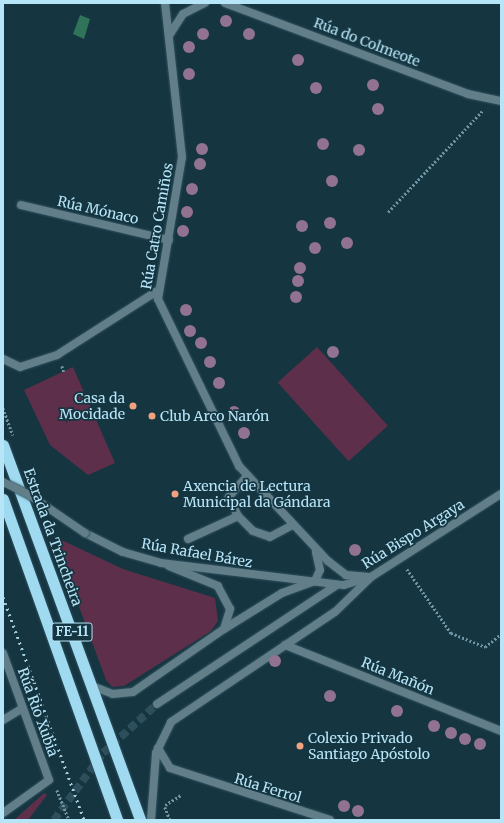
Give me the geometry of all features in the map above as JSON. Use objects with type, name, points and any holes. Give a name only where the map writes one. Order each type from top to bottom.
[{"type":"highway","name":"Estrada da Trincheira","points":[[3,445],[140,820]]},
{"type":"highway","name":"FE-11","points":[[3,499],[118,820]]},
{"type":"street","name":"Rúa Catro Camiños","points":[[165,3],[170,34],[182,157],[169,240],[157,291],[239,466],[315,549],[346,574],[371,577]]},
{"type":"street","points":[[170,34],[183,14],[205,3]]},
{"type":"street","name":"Rúa do Colmeote","points":[[226,3],[468,94],[497,100]]},
{"type":"street","name":"Rúa Mónaco","points":[[21,205],[169,240]]},
{"type":"street","points":[[3,359],[20,367],[57,355],[157,291]]},
{"type":"street","points":[[247,476],[229,497],[238,516],[253,531],[270,537],[293,525]]},
{"type":"street","name":"Rúa Rafael Bárez","points":[[3,482],[28,494],[86,534],[123,552],[161,563],[335,586]]},
{"type":"street","name":"Rúa Bispo Argaya","points":[[335,586],[371,577],[501,494]]},
{"type":"street","points":[[188,539],[238,516]]},
{"type":"street","points":[[92,686],[113,694],[133,692],[224,630],[282,593],[311,583],[319,575],[315,549]]},
{"type":"street","points":[[161,563],[218,586],[230,609],[224,630]]},
{"type":"street","points":[[151,820],[158,747],[166,728],[182,713],[335,612],[371,577]]},
{"type":"street","points":[[157,704],[329,594],[335,586]]},
{"type":"street","name":"Rúa Mañón","points":[[285,645],[501,731]]},
{"type":"street","name":"Rúa Rio Xubia","points":[[3,653],[49,780]]},
{"type":"street","points":[[3,720],[23,708]]},
{"type":"street","name":"Rúa Ferrol","points":[[158,747],[170,768],[198,780],[330,820]]},
{"type":"street","points":[[3,813],[49,780]]},
{"type":"street","points":[[299,820],[305,813]]},
{"type":"path","points":[[388,212],[497,100]]},
{"type":"path","points":[[400,559],[451,633],[485,647],[501,634]]},
{"type":"path","points":[[49,780],[56,788],[69,820]]},
{"type":"path","points":[[160,809],[181,795]]},
{"type":"path","points":[[167,811],[170,820]]},
{"type":"shaded area","points":[[80,15],[90,19],[84,39],[73,34]]},
{"type":"shaded area","points":[[317,347],[388,426],[349,461],[278,382]]},
{"type":"shaded area","points":[[73,367],[115,463],[88,475],[50,445],[24,390]]},
{"type":"shaded area","points":[[53,536],[123,569],[215,598],[218,621],[211,631],[124,686],[112,687],[106,680]]},
{"type":"shaded area","points":[[44,793],[47,795],[28,820],[14,820]]},
{"type":"tunnel","points":[[54,820],[103,753],[157,704]]},
{"type":"railway","points":[[3,597],[84,820]]},
{"type":"place","name":"Casa da Mocidade","points":[[133,406]]},
{"type":"place","name":"Club Arco Narón","points":[[152,416]]},
{"type":"place","name":"Axencia de Lectura Municipal da Gándara","points":[[175,494]]},
{"type":"place","name":"Colexio Privado Santiago Apóstolo","points":[[300,746]]}]
